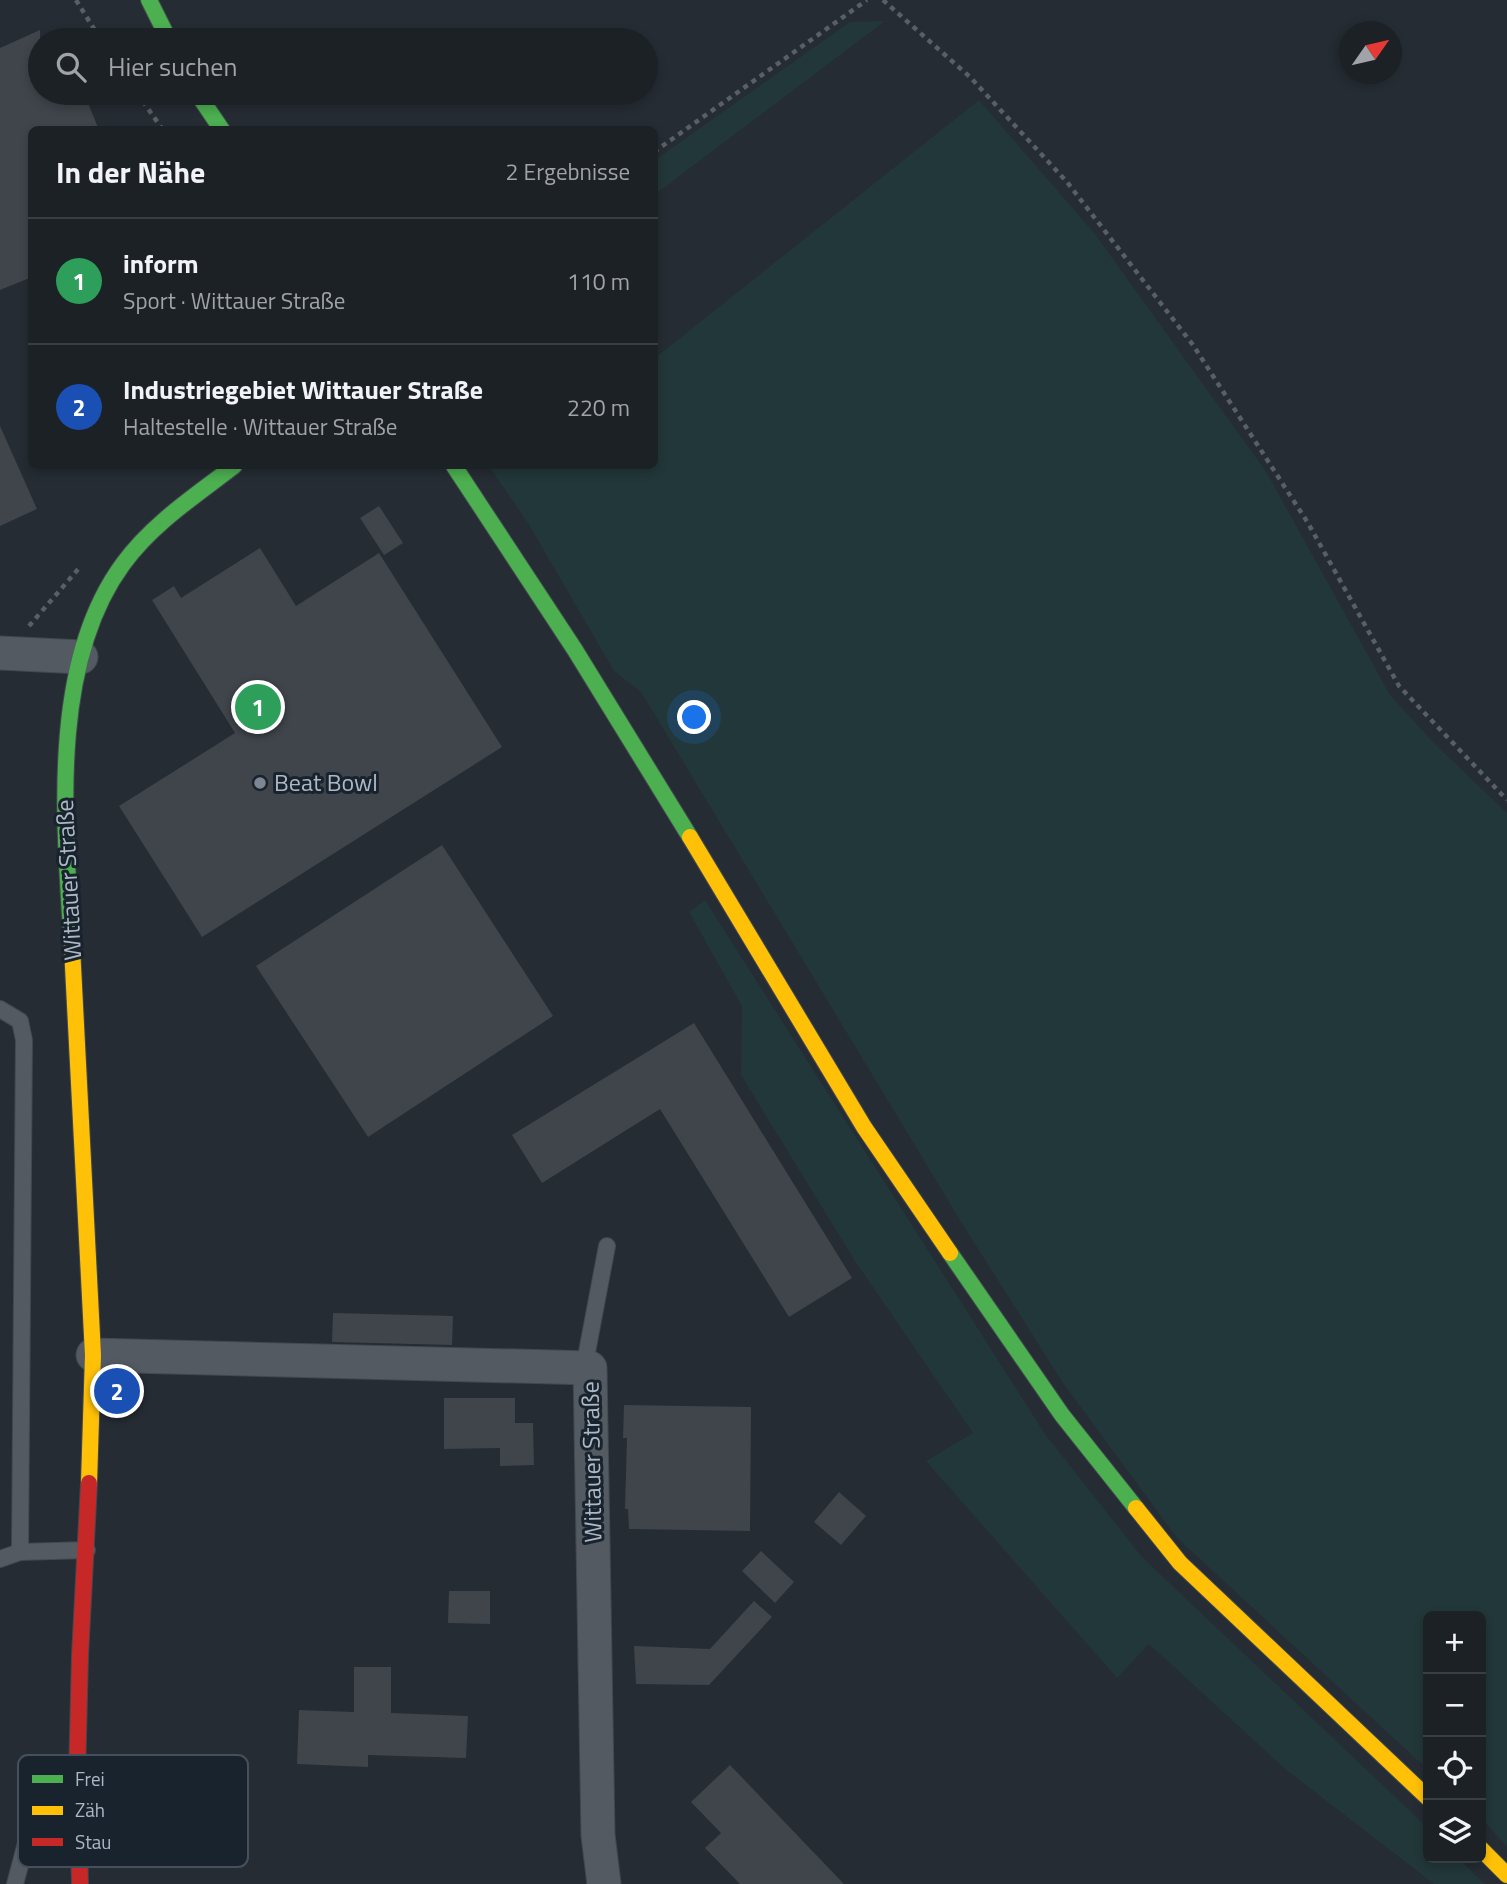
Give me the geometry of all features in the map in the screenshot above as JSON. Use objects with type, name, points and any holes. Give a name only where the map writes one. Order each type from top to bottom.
[{"type":"main road","points":[[149,0],[163,28]]},
{"type":"main road","points":[[205,105],[219,126]]},
{"type":"main road","name":"Wittauer Straße","points":[[78,1755],[93,1355],[64,802],[69,716],[81,657],[97,610],[122,565],[162,524],[230,469]]},
{"type":"main road","points":[[456,469],[575,650],[652,774],[864,1127],[1062,1415],[1180,1563],[1423,1793]]},
{"type":"main road","points":[[1486,1854],[1507,1875]]},
{"type":"street","points":[[0,653],[81,657]]},
{"type":"street","name":"Wittauer Straße","points":[[93,1355],[590,1368],[598,1835],[604,1884]]},
{"type":"lane","points":[[0,1009],[20,1021],[24,1040],[20,1552]]},
{"type":"lane","points":[[584,1368],[607,1246]]},
{"type":"lane","points":[[0,1559],[20,1552],[87,1550]]},
{"type":"lane","points":[[15,1884],[20,1867]]},
{"type":"path","points":[[76,0],[94,28]]},
{"type":"path","points":[[658,149],[866,0]]},
{"type":"path","points":[[883,0],[970,78],[1067,182],[1193,345],[1308,523],[1399,686],[1507,800]]},
{"type":"path","points":[[145,105],[160,126]]},
{"type":"green space","points":[[885,21],[658,192],[658,158],[850,22]]},
{"type":"green space","points":[[979,100],[1095,234],[1267,473],[1390,695],[1436,745],[1507,813],[1507,1847],[1486,1824],[1486,1611],[1423,1611],[1423,1765],[1177,1538],[1063,1383],[963,1225],[641,692],[614,671],[528,523],[491,469],[658,469],[658,356]]},
{"type":"green space","points":[[705,900],[1045,1434],[1142,1557],[1423,1823],[1423,1863],[1463,1863],[1485,1884],[1434,1884],[1285,1769],[1149,1644],[1117,1678],[926,1461],[973,1433],[855,1261],[741,1075],[742,1006],[689,912]]},
{"type":"building","points":[[28,35],[28,105],[89,105],[97,126],[28,126],[28,279],[0,290],[0,48]]},
{"type":"building","points":[[0,426],[37,509],[0,526]]},
{"type":"building","points":[[379,506],[403,543],[384,555],[360,518]]},
{"type":"building","points":[[260,548],[296,606],[379,553],[502,747],[202,937],[119,806],[235,733],[152,600],[174,586],[181,598]]},
{"type":"building","points":[[442,845],[553,1016],[368,1137],[256,966]]},
{"type":"building","points":[[694,1023],[852,1278],[789,1317],[660,1109],[542,1183],[512,1135]]},
{"type":"building","points":[[333,1313],[453,1316],[452,1345],[332,1342]]},
{"type":"building","points":[[444,1398],[515,1398],[515,1423],[533,1423],[534,1465],[500,1466],[500,1448],[444,1449]]},
{"type":"building","points":[[624,1405],[751,1407],[750,1531],[629,1529],[628,1509],[625,1509],[627,1438],[623,1438]]},
{"type":"building","points":[[839,1492],[866,1516],[841,1545],[814,1522]]},
{"type":"building","points":[[761,1551],[794,1582],[775,1603],[742,1571]]},
{"type":"building","points":[[449,1591],[490,1591],[490,1624],[448,1623]]},
{"type":"building","points":[[754,1601],[772,1617],[709,1685],[636,1684],[634,1646],[710,1649]]},
{"type":"building","points":[[354,1667],[391,1667],[391,1713],[468,1716],[466,1758],[368,1755],[368,1767],[297,1764],[299,1710],[354,1712]]},
{"type":"building","points":[[730,1765],[844,1884],[740,1884],[705,1848],[721,1833],[691,1802]]},
{"type":"traffic: fast","points":[[149,0],[163,28]]},
{"type":"traffic: fast","points":[[205,105],[219,126]]},
{"type":"traffic: fast","points":[[72,947],[65,800],[72,699],[82,650],[99,605],[134,550],[175,511],[230,469]]},
{"type":"traffic: fast","points":[[456,469],[575,650],[690,837]]},
{"type":"traffic: fast","points":[[950,1253],[1062,1415],[1136,1508]]},
{"type":"traffic: slow","points":[[690,837],[864,1127],[950,1253]]},
{"type":"traffic: slow","points":[[72,947],[93,1355],[89,1483]]},
{"type":"traffic: slow","points":[[1136,1508],[1180,1563],[1423,1793]]},
{"type":"traffic: slow","points":[[1486,1854],[1507,1875]]},
{"type":"traffic: jam","points":[[78,1755],[89,1483]]},
{"type":"traffic: jam","points":[[80,1867],[80,1884]]},
{"type":"place","name":"inform","points":[[258,707]]},
{"type":"place","name":"Beat Bowl","points":[[260,783]]},
{"type":"place","name":"Industriegebiet Wittauer Straße","points":[[117,1391]]}]
